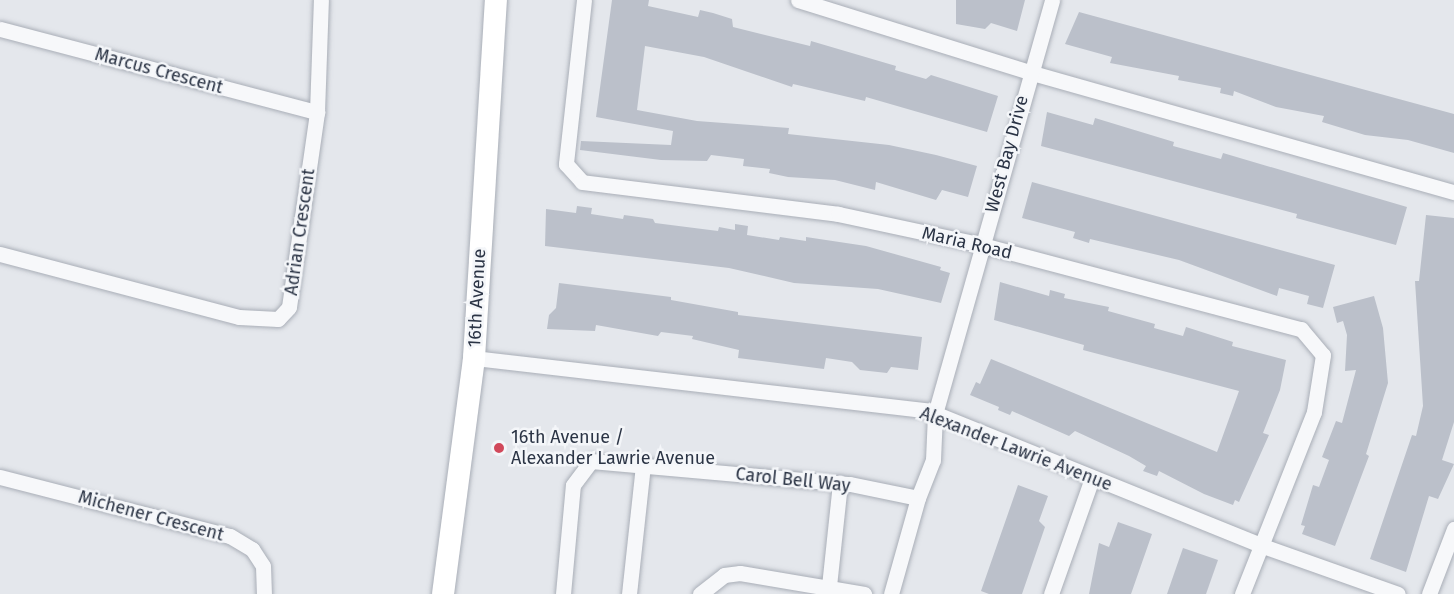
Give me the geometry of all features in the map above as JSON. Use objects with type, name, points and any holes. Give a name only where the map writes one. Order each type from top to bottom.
[{"type":"main road","name":"16th Avenue","points":[[443,594],[474,358],[496,0]]},
{"type":"street","name":"Adrian Crescent","points":[[0,254],[239,316],[278,319],[289,307],[317,112],[321,0]]},
{"type":"street","name":"Maria Road","points":[[584,0],[566,164],[582,182],[838,214],[982,245],[1301,329],[1323,355],[1314,412],[1242,594]]},
{"type":"street","points":[[798,0],[1029,72],[1454,192]]},
{"type":"street","name":"West Bay Drive","points":[[891,594],[918,498],[933,460],[935,414],[1029,72],[1052,0]]},
{"type":"street","name":"Marcus Crescent","points":[[0,29],[317,112]]},
{"type":"street","name":"Alexander Lawrie Avenue","points":[[474,358],[839,398],[935,414],[1260,545],[1398,594]]},
{"type":"street","name":"Carol Bell Way","points":[[563,594],[573,485],[591,461],[840,483],[918,498]]},
{"type":"street","points":[[629,594],[644,465]]},
{"type":"street","name":"Michener Crescent","points":[[0,477],[230,536],[252,549],[263,566],[264,594]]},
{"type":"street","points":[[1051,594],[1092,478]]},
{"type":"street","points":[[829,586],[840,483]]},
{"type":"street","points":[[1429,594],[1454,529]]},
{"type":"street","points":[[700,594],[724,575],[740,573],[829,586],[864,594]]},
{"type":"building","points":[[612,0],[649,0],[648,6],[698,17],[700,10],[713,13],[732,19],[733,27],[810,46],[811,41],[896,66],[895,70],[926,79],[931,75],[998,96],[987,132],[866,97],[865,101],[793,84],[792,87],[704,57],[645,46],[637,110],[697,121],[789,128],[788,134],[889,145],[936,155],[977,166],[968,197],[942,190],[936,200],[876,182],[875,190],[835,180],[788,177],[769,173],[770,169],[743,166],[744,159],[711,155],[707,161],[661,160],[580,150],[581,141],[671,145],[673,131],[596,117]]},
{"type":"building","points":[[956,0],[1025,0],[1017,31],[991,23],[985,29],[956,24]]},
{"type":"building","points":[[1079,12],[1454,114],[1454,153],[1408,140],[1365,135],[1322,122],[1324,116],[1276,107],[1234,91],[1233,96],[1220,93],[1221,88],[1178,80],[1179,76],[1110,63],[1112,57],[1065,44]]},
{"type":"building","points":[[1047,112],[1093,125],[1095,118],[1174,142],[1173,146],[1221,159],[1223,153],[1407,207],[1396,245],[1296,218],[1297,214],[1041,146]]},
{"type":"building","points":[[1032,182],[1335,265],[1323,308],[1307,304],[1309,296],[1279,288],[1277,296],[1179,260],[1090,239],[1089,243],[1073,238],[1075,232],[1022,218]]},
{"type":"building","points":[[577,206],[592,208],[591,214],[623,219],[624,215],[653,219],[655,223],[718,231],[719,227],[735,230],[735,224],[748,226],[747,235],[806,241],[806,237],[866,246],[941,267],[940,270],[950,273],[941,303],[878,289],[794,283],[729,268],[545,246],[546,209],[576,213]]},
{"type":"building","points":[[1426,215],[1454,218],[1454,422],[1442,460],[1454,464],[1438,499],[1429,496],[1406,572],[1370,559],[1412,435],[1416,436],[1423,406],[1415,281],[1419,281]]},
{"type":"building","points":[[1000,282],[1049,296],[1050,290],[1065,294],[1064,298],[1109,307],[1108,311],[1155,324],[1154,328],[1183,336],[1186,327],[1233,342],[1232,346],[1286,360],[1280,390],[1263,433],[1269,435],[1239,502],[1235,500],[1233,505],[1204,494],[1159,471],[1157,476],[1143,471],[1146,466],[1075,431],[1069,436],[1012,411],[1010,415],[998,410],[999,407],[970,395],[976,382],[980,384],[991,359],[1217,452],[1239,391],[1083,350],[1084,345],[994,320]]},
{"type":"building","points":[[559,283],[671,297],[671,300],[738,312],[738,315],[922,337],[918,370],[891,367],[887,373],[860,370],[852,362],[826,358],[824,369],[738,358],[739,350],[692,339],[693,336],[661,332],[658,336],[596,325],[595,331],[547,329],[549,315],[556,308]]},
{"type":"building","points":[[1374,296],[1383,328],[1388,383],[1366,454],[1369,456],[1335,546],[1302,534],[1305,526],[1301,525],[1313,485],[1319,487],[1329,460],[1322,457],[1336,421],[1342,423],[1356,370],[1345,371],[1347,335],[1343,321],[1337,323],[1333,307]]},
{"type":"building","points":[[1018,485],[1048,496],[1039,521],[1045,527],[1022,594],[989,594],[981,591]]},
{"type":"building","points":[[1118,522],[1152,534],[1131,594],[1089,594],[1099,543],[1109,547]]},
{"type":"building","points":[[1183,548],[1218,560],[1206,594],[1167,594]]},
{"type":"place","name":"16th Avenue / Alexander Lawrie Avenue","points":[[499,448]]}]
